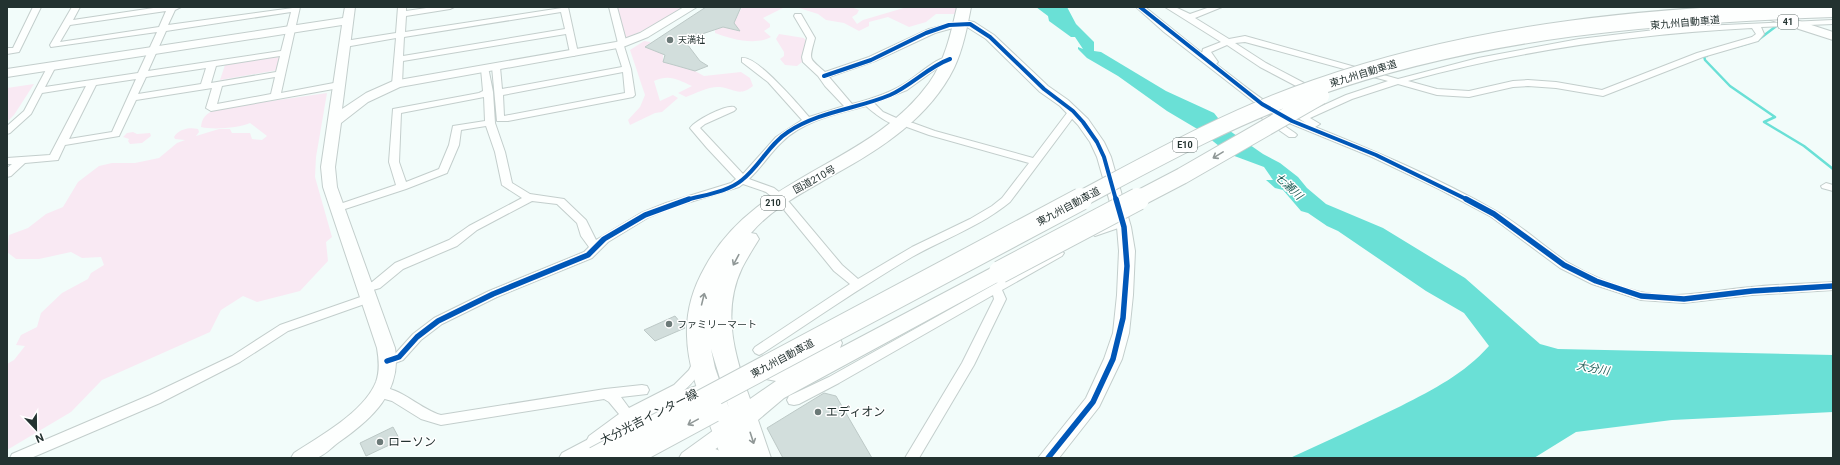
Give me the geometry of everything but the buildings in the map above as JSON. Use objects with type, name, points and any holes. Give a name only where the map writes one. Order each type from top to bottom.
[{"type":"highway","name":"東九州自動車道","points":[[581,456],[1194,140],[1263,108],[1358,71],[1479,43],[1628,20],[1693,15],[1833,10]]},
{"type":"highway","name":"国道210号","points":[[905,124],[940,79],[950,59],[967,15]]},
{"type":"highway","name":"国道210号","points":[[734,458],[712,393],[711,352],[723,292],[731,269],[742,248],[783,201],[873,153],[905,124],[935,100],[950,79],[962,54],[967,15]]},
{"type":"highway","name":"東九州自動車道","points":[[626,458],[1206,145],[1325,94],[1374,78],[1446,58],[1517,43],[1588,32],[1720,19],[1833,15]]},
{"type":"highway","points":[[732,384],[761,378],[786,368],[962,268],[974,260],[1004,232],[1039,210],[1187,134],[1305,88],[1358,71]]},
{"type":"highway","points":[[712,393],[720,404],[743,412],[785,396],[998,280],[1325,94]]},
{"type":"highway","points":[[711,352],[741,372],[760,373],[786,368]]},
{"type":"highway","name":"国道210号","points":[[711,352],[732,384],[758,458]]},
{"type":"main road","name":"41","points":[[1745,7],[1833,36]]},
{"type":"street","points":[[7,51],[16,50],[37,7]]},
{"type":"street","points":[[76,7],[54,45],[295,8],[275,97]]},
{"type":"street","points":[[67,23],[174,7]]},
{"type":"street","points":[[62,143],[116,134],[163,28],[174,7]]},
{"type":"street","points":[[301,458],[347,426],[365,409],[379,392],[384,380],[387,362],[386,348],[330,187],[328,167],[350,7]]},
{"type":"street","points":[[397,84],[402,11],[450,7]]},
{"type":"street","points":[[493,92],[500,118],[508,118],[630,95],[627,70],[612,7]]},
{"type":"street","points":[[334,122],[357,102],[397,84],[621,44],[644,35],[692,7]]},
{"type":"street","points":[[1140,7],[1167,30],[1225,74],[1243,83],[1265,99],[1301,85],[1358,71],[1459,42],[1532,28],[1652,14],[1745,7],[1786,7]]},
{"type":"street","points":[[1169,7],[1189,17],[1267,68],[1301,85]]},
{"type":"street","points":[[1189,17],[1218,7]]},
{"type":"street","points":[[345,44],[564,8],[574,53]]},
{"type":"street","points":[[824,76],[871,60],[967,15],[1044,89],[1073,111],[1092,133],[1101,150],[1123,223],[1127,251],[1123,318],[1116,348],[1106,377],[1093,402],[1048,458]]},
{"type":"street","points":[[798,16],[811,38],[806,57],[807,62],[824,76],[828,84],[850,107]]},
{"type":"street","points":[[7,73],[348,21]]},
{"type":"street","points":[[1356,147],[1333,132],[1303,118],[1333,104],[1397,82],[1486,58],[1561,44],[1676,30],[1833,22]]},
{"type":"street","points":[[1754,25],[1759,30],[1760,34],[1751,40],[1700,55],[1602,93],[1556,85],[1528,83],[1514,84],[1474,93],[1458,94],[1430,90],[1245,39],[1228,42],[1207,50],[1206,52],[1232,82],[1262,104],[1292,121],[1419,174],[1478,205],[1514,227],[1564,265],[1617,290],[1641,296],[1684,299],[1752,291],[1833,286]]},
{"type":"street","points":[[399,59],[569,31]]},
{"type":"street","points":[[40,91],[285,53]]},
{"type":"street","points":[[387,362],[398,356],[417,337],[438,321],[493,294],[592,252],[607,237],[645,215],[670,205],[732,187],[743,180],[784,135],[808,121],[826,113],[890,96],[913,83],[931,67],[950,59]]},
{"type":"street","points":[[745,60],[771,80],[808,121]]},
{"type":"street","points":[[205,86],[212,64]]},
{"type":"street","points":[[7,131],[24,116],[40,91],[52,66]]},
{"type":"street","points":[[491,68],[493,92],[490,123],[500,152],[507,185],[517,192],[531,197],[550,198],[564,204],[582,222],[587,236],[596,248]]},
{"type":"street","points":[[402,187],[394,162],[396,111],[493,92],[627,70]]},
{"type":"street","points":[[132,98],[280,74]]},
{"type":"street","points":[[920,76],[940,79]]},
{"type":"street","points":[[7,161],[54,158],[93,82]]},
{"type":"street","points":[[1232,82],[1236,90],[1254,108],[1292,135]]},
{"type":"street","points":[[218,84],[211,108],[339,86]]},
{"type":"street","points":[[868,103],[880,114],[905,124],[932,133],[1034,161]]},
{"type":"street","points":[[731,109],[702,122],[694,128],[743,180],[770,190],[783,201],[815,242],[838,268],[858,285]]},
{"type":"street","points":[[760,350],[858,285],[916,250],[998,207],[1006,200],[1073,111]]},
{"type":"street","points":[[338,208],[402,187],[443,171],[454,144],[456,128],[490,123]]},
{"type":"street","points":[[7,174],[22,161]]},
{"type":"street","points":[[17,458],[154,399],[236,359],[284,328],[368,293],[399,266],[446,246],[473,228],[531,197]]},
{"type":"street","points":[[912,458],[968,365],[1000,299],[998,280],[1093,233],[1123,223]]},
{"type":"street","points":[[581,456],[613,424],[686,383],[711,352]]},
{"type":"street","name":"大分光吉インター線","points":[[581,456],[684,397],[712,393],[732,384]]},
{"type":"street","points":[[379,392],[401,398],[430,417],[441,420],[605,394],[642,390]]},
{"type":"street","points":[[605,394],[614,398],[627,415]]},
{"type":"street","points":[[691,457],[726,432],[743,412]]},
{"type":"street","points":[[691,457],[702,454],[713,454],[722,458]]},
{"type":"shaded area","points":[[615,7],[686,7],[627,39],[624,38]]},
{"type":"shaded area","points":[[742,7],[785,7],[763,18],[770,24],[770,27],[764,31],[771,37],[765,40],[743,41],[715,33],[715,30],[723,27],[739,31],[734,23]]},
{"type":"shaded area","points":[[796,7],[851,7],[859,10],[857,14],[852,17],[857,24],[863,20],[907,7],[958,7],[957,14],[936,14],[926,22],[909,27],[888,17],[869,22],[869,26],[859,31],[844,23],[826,20],[818,14]]},
{"type":"shaded area","points":[[779,34],[804,38],[809,45],[807,58],[797,66],[785,65],[780,59],[784,56],[784,52],[776,39]]},
{"type":"shaded area","points":[[644,41],[651,42],[645,47],[663,54],[663,62],[695,71],[704,76],[741,72],[750,78],[753,86],[740,92],[716,87],[703,90],[686,97],[678,93],[692,86],[673,78],[659,79],[654,81],[660,101],[673,95],[678,98],[662,112],[655,113],[630,125],[628,120],[640,107],[645,95],[630,50]]},
{"type":"shaded area","points":[[288,52],[284,69],[220,80],[226,62]]},
{"type":"shaded area","points":[[34,84],[14,115],[7,122],[7,88]]},
{"type":"shaded area","points":[[327,93],[316,157],[315,177],[332,237],[326,242],[328,261],[300,291],[257,302],[243,296],[221,310],[210,332],[102,380],[71,412],[7,450],[7,364],[14,360],[25,346],[16,345],[21,335],[37,327],[41,313],[62,293],[88,279],[91,273],[104,265],[101,257],[82,258],[71,252],[39,259],[16,259],[7,252],[9,235],[28,228],[46,214],[63,207],[78,182],[99,166],[112,163],[135,163],[159,158],[177,143],[185,140],[175,139],[174,137],[181,130],[191,128],[198,129],[199,132],[196,136],[219,129],[230,129],[232,133],[250,133],[252,139],[262,140],[267,136],[250,123],[226,128],[201,127],[205,116],[216,109]]},
{"type":"shaded area","points":[[133,132],[137,134],[150,133],[151,136],[142,143],[130,144],[128,141],[129,139],[123,137],[127,133]]},
{"type":"water","points":[[1036,7],[1067,7],[1076,24],[1094,42],[1094,51],[1101,52],[1166,91],[1214,113],[1218,118],[1217,122],[1263,154],[1280,163],[1298,177],[1307,188],[1326,204],[1383,228],[1465,278],[1540,344],[1558,349],[1833,355],[1833,412],[1672,420],[1576,432],[1534,458],[1290,458],[1401,406],[1437,387],[1459,373],[1489,346],[1464,313],[1426,291],[1338,231],[1327,226],[1308,213],[1301,211],[1283,190],[1275,188],[1266,180],[1273,180],[1264,167],[1229,154],[1199,130],[1167,111],[1118,76],[1087,58],[1078,49],[1078,47],[1083,49],[1075,37],[1071,37],[1049,21],[1048,16]]},
{"type":"waterway","points":[[1758,40],[1779,24]]},
{"type":"waterway","points":[[1735,47],[1749,43]]},
{"type":"waterway","points":[[1707,56],[1704,56],[1705,60],[1730,86],[1775,117],[1764,122],[1804,146],[1833,169]]},
{"type":"cycle path","points":[[1140,7],[1262,104],[1292,121],[1376,155],[1443,187],[1494,214],[1564,265],[1596,281],[1641,296],[1684,299],[1752,291],[1833,286]]},
{"type":"cycle path","points":[[824,76],[871,60],[926,33],[949,25],[970,24],[990,37],[1044,89],[1073,111],[1097,142],[1104,157],[1124,227],[1127,266],[1123,318],[1113,359],[1093,402],[1048,458]]},
{"type":"cycle path","points":[[387,361],[399,357],[417,337],[438,321],[493,294],[588,255],[604,239],[645,215],[670,205],[735,185],[755,167],[779,139],[800,124],[829,113],[890,95],[904,88],[937,64],[950,59]]},
{"type":"place","name":"天満社","points":[[670,40]]},
{"type":"place","name":"ファミリーマート","points":[[669,324]]},
{"type":"place","name":"エディオン","points":[[818,412]]},
{"type":"place","name":"ローソン","points":[[380,442]]},
{"type":"water label","name":"七瀬川","points":[[1289,186]]},
{"type":"water label","name":"大分川","points":[[1593,368]]}]
